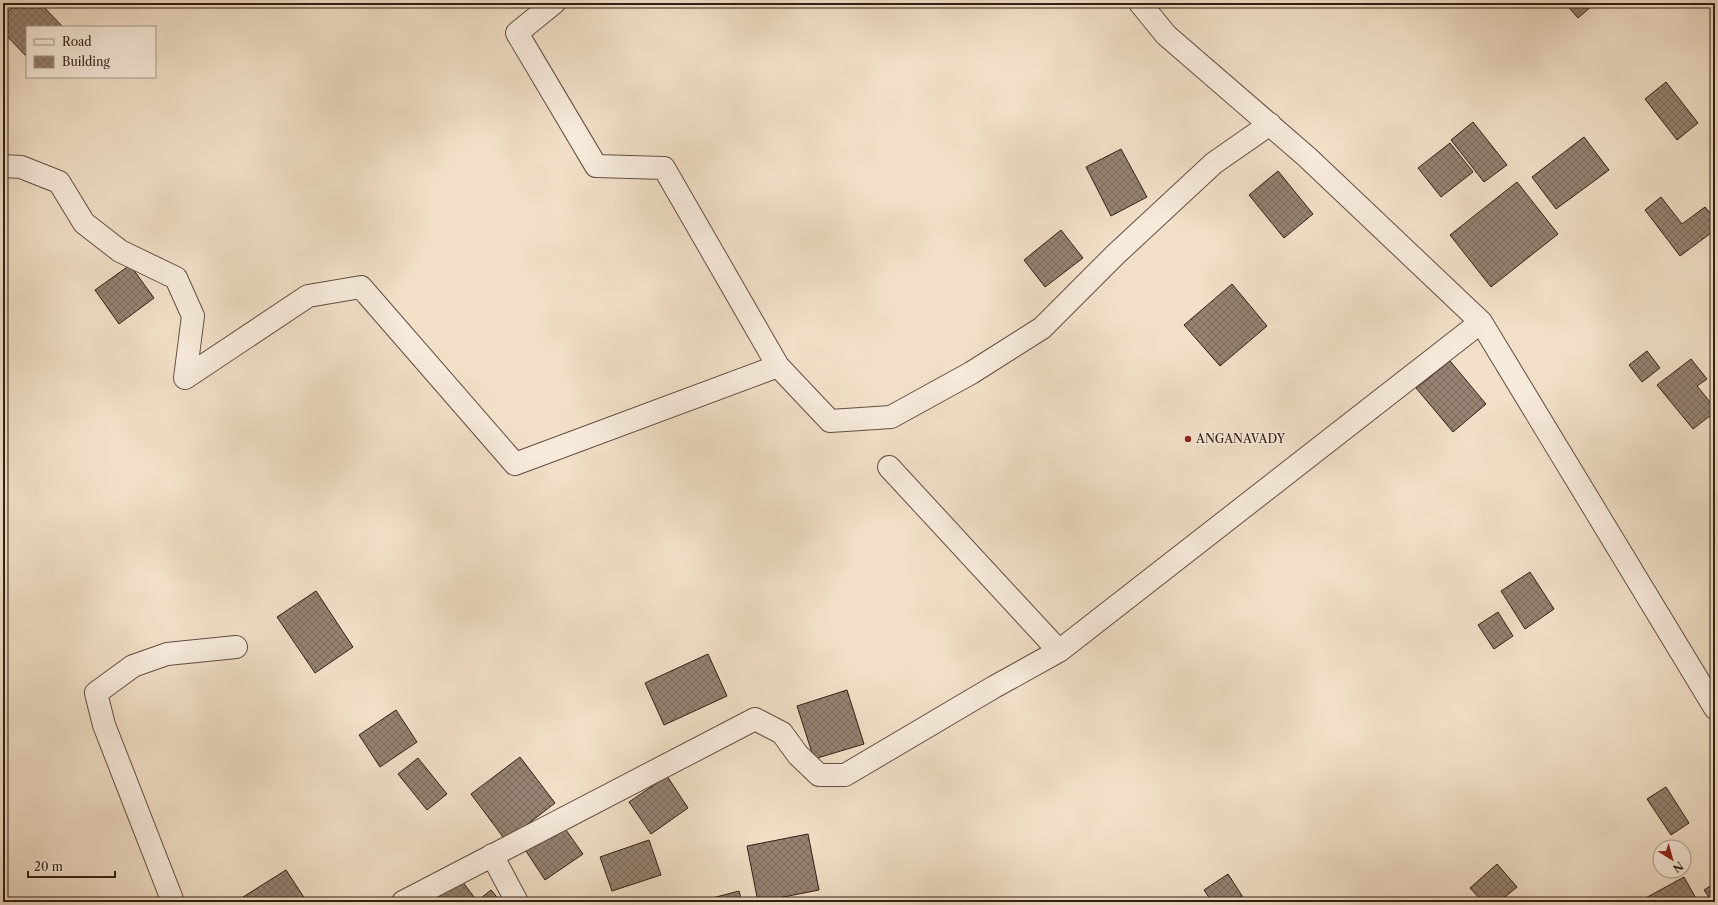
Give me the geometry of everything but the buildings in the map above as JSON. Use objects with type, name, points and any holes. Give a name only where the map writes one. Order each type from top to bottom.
[{"type":"street","points":[[554,3],[517,33],[596,166],[664,168],[778,366],[830,421],[891,417],[971,374],[1042,328],[1116,254],[1214,163],[1270,124]]},
{"type":"street","points":[[1140,3],[1166,35],[1307,157],[1481,322],[1715,708]]},
{"type":"street","points":[[3,166],[21,167],[59,182],[84,223],[120,251],[176,278],[193,316],[185,378],[308,296],[361,287],[515,464],[778,366]]},
{"type":"street","points":[[403,902],[755,719],[782,733],[798,755],[819,775],[845,775],[994,687],[1060,651],[1481,322]]},
{"type":"street","points":[[889,467],[1060,651]]},
{"type":"street","points":[[173,902],[104,725],[96,693],[133,666],[166,654],[236,647]]},
{"type":"street","points":[[492,856],[517,902]]},
{"type":"place","name":"ANGANAVADY","points":[[1188,439]]}]
